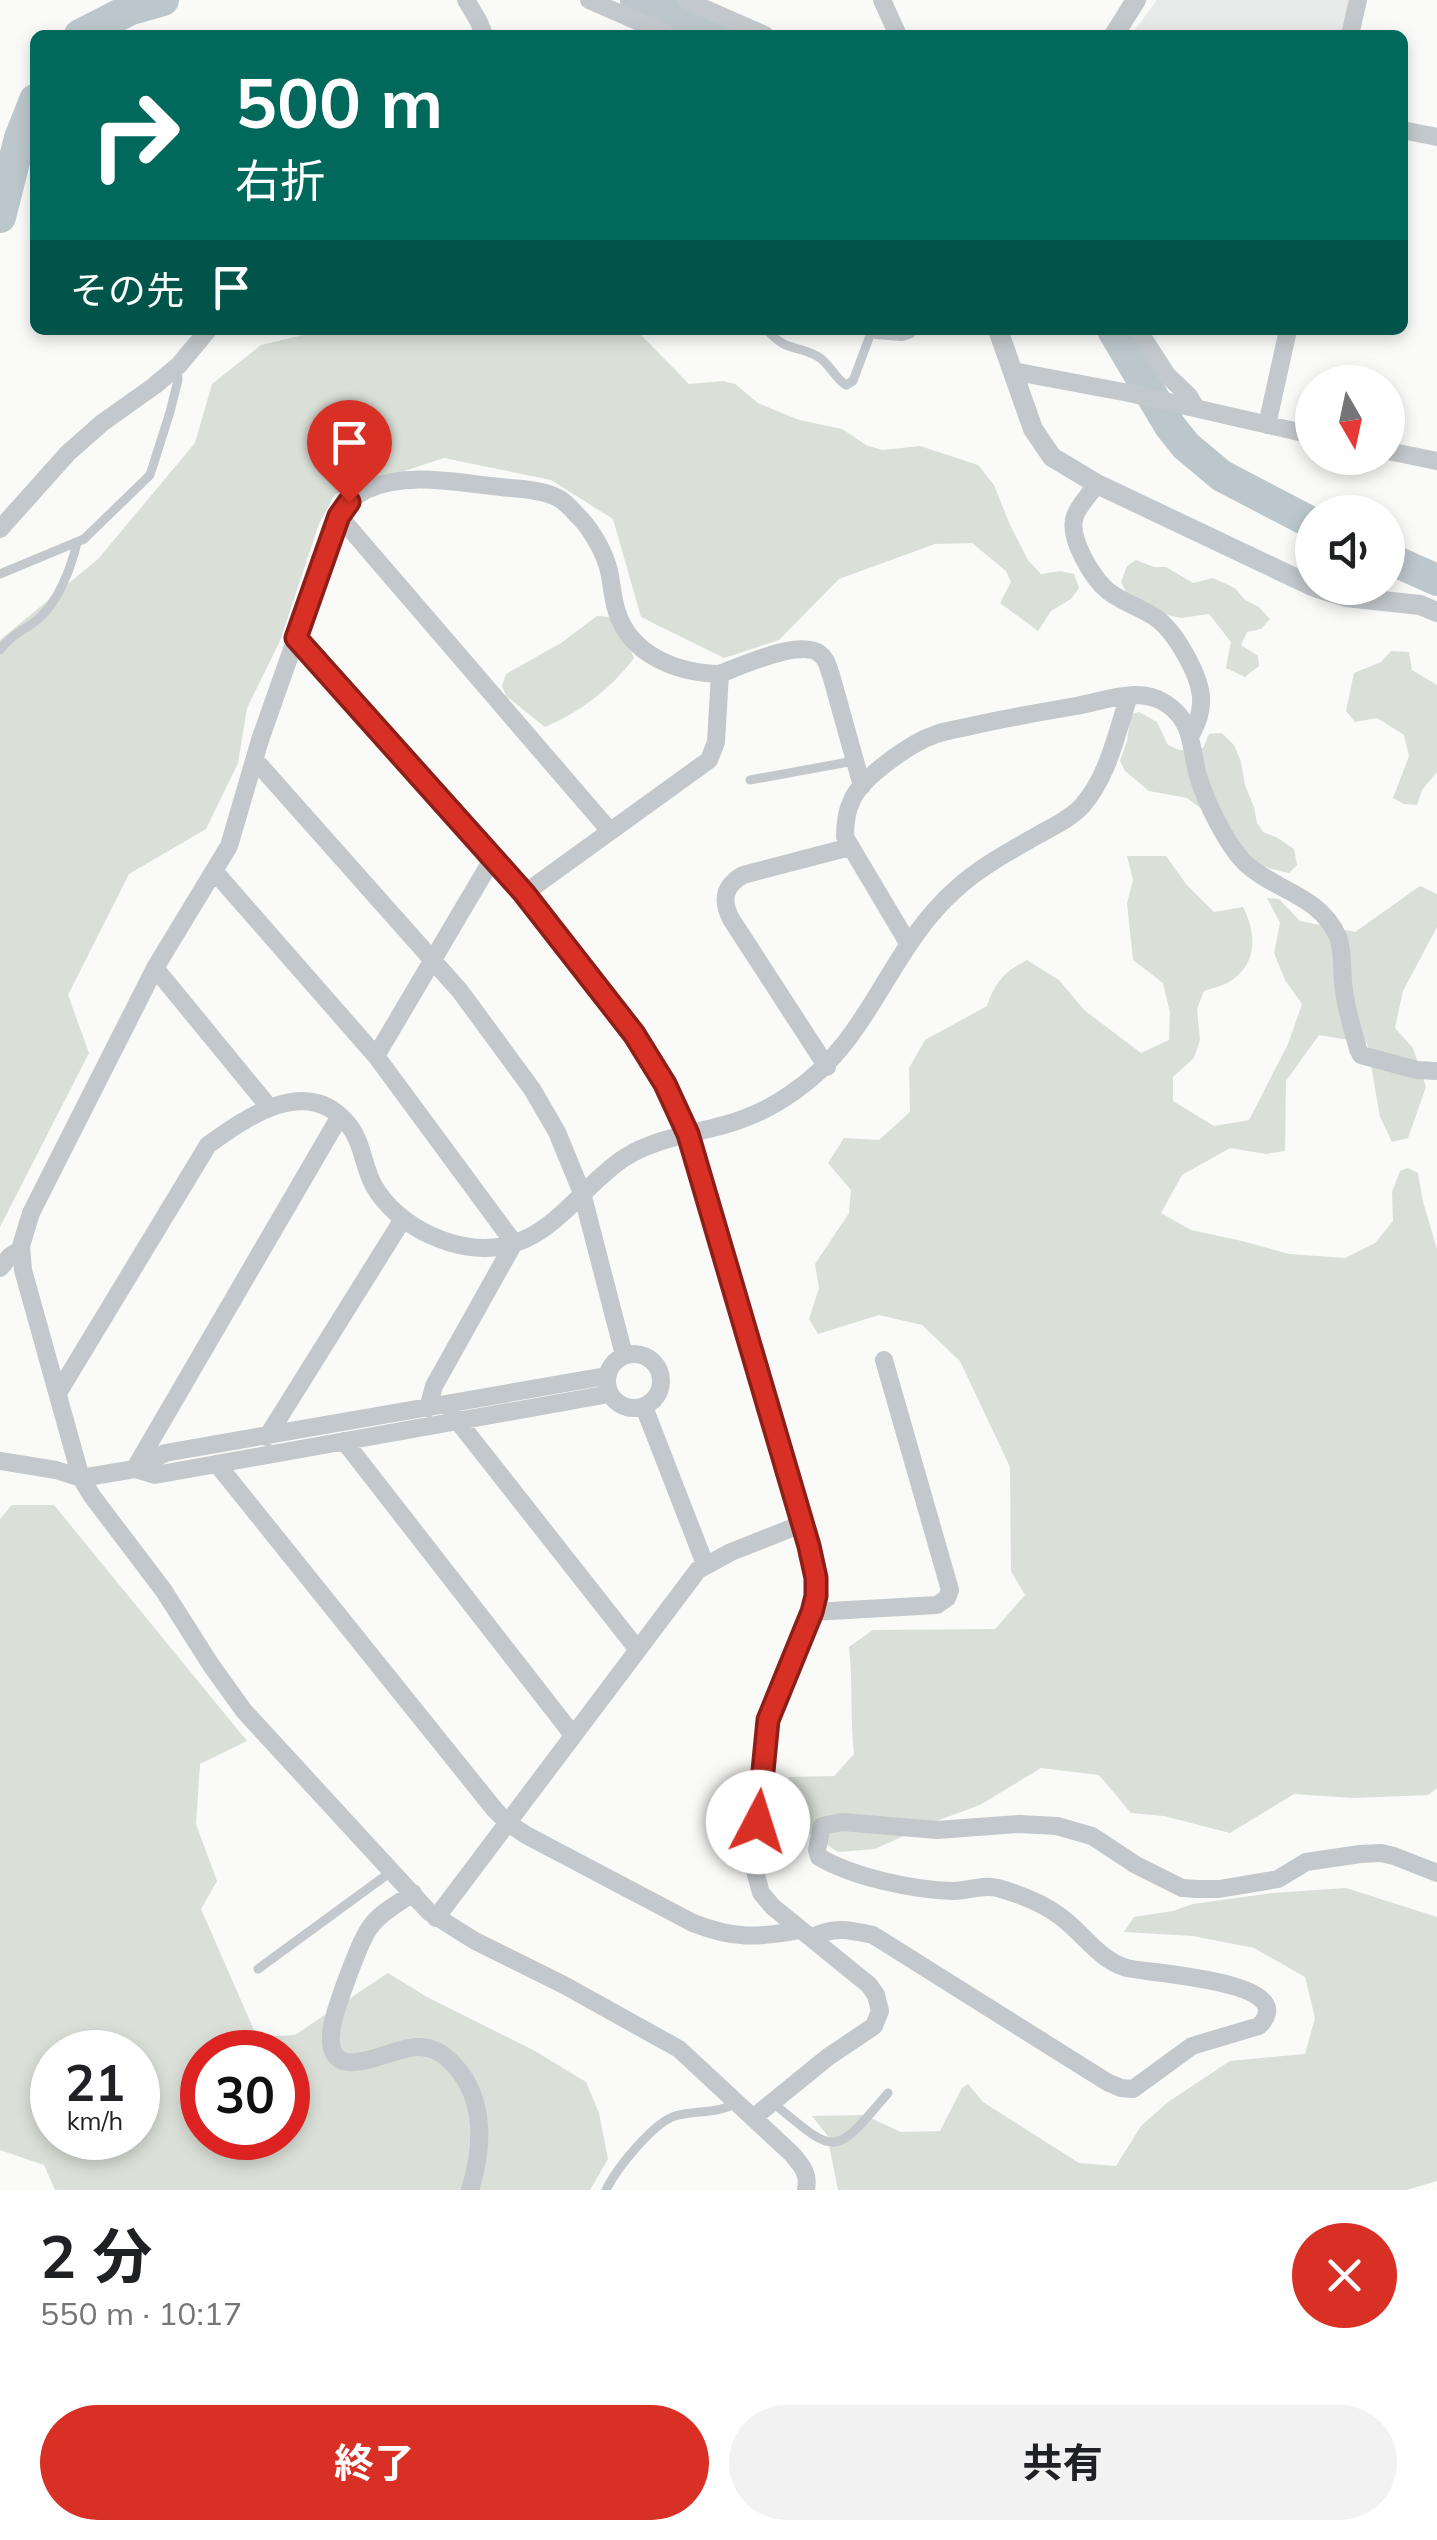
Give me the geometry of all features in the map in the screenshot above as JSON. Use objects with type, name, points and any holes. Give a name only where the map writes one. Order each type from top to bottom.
[{"type":"street","points":[[466,0],[482,30]]},
{"type":"street","points":[[589,0],[658,30]]},
{"type":"street","points":[[685,0],[754,30]]},
{"type":"street","points":[[882,0],[896,30]]},
{"type":"street","points":[[1117,30],[1136,0]]},
{"type":"street","points":[[1351,30],[1358,0]]},
{"type":"street","points":[[1408,131],[1437,137]]},
{"type":"street","points":[[0,529],[68,453],[102,422],[154,386],[204,335]]},
{"type":"street","points":[[1000,335],[1023,404],[1052,457],[1097,484],[1295,578]]},
{"type":"street","points":[[1141,335],[1167,375],[1190,396],[1191,406]]},
{"type":"street","points":[[1268,425],[1287,335]]},
{"type":"street","points":[[1012,371],[1295,431]]},
{"type":"street","points":[[1405,455],[1437,462]]},
{"type":"street","points":[[806,2190],[806,2170],[792,2154],[678,2049],[436,1918],[244,1712],[164,1591],[82,1478],[26,1288],[21,1249],[31,1213],[155,968],[228,846],[260,740],[339,516],[363,491],[400,481],[438,480],[554,496],[580,517],[594,537],[607,564],[617,614],[634,642],[652,657],[674,667],[720,674],[796,648],[820,654],[831,675],[862,786]]},
{"type":"street","points":[[1097,484],[1074,518],[1079,548],[1103,587],[1157,619],[1187,658],[1202,698],[1191,735]]},
{"type":"street","points":[[339,516],[610,831]]},
{"type":"street","points":[[1405,603],[1437,612]]},
{"type":"street","points":[[296,638],[524,893],[634,1034],[665,1084],[688,1134],[816,1578],[812,1612],[768,1720],[755,1871],[760,1893],[869,1985],[879,2003],[874,2026],[828,2057],[753,2118]]},
{"type":"street","points":[[524,893],[709,760],[716,742],[720,674]]},
{"type":"street","points":[[58,1393],[208,1144],[269,1107],[323,1104],[349,1125],[360,1144],[372,1182],[386,1204],[403,1219],[442,1240],[491,1248],[538,1232],[640,1149],[756,1114],[784,1098],[841,1051],[908,943],[956,888],[1083,804],[1112,753],[1129,696]]},
{"type":"street","points":[[908,943],[845,837],[852,799],[862,786],[917,743],[935,734],[1022,714],[1148,696],[1160,700],[1178,715],[1191,735],[1198,775],[1218,821],[1243,861],[1320,910],[1339,940],[1344,993],[1361,1056],[1417,1070],[1437,1070]]},
{"type":"street","points":[[256,760],[460,990],[532,1089],[557,1132],[582,1193],[624,1355]]},
{"type":"street","points":[[826,1067],[730,919],[724,898],[733,880],[743,875],[850,846]]},
{"type":"street","points":[[376,1056],[493,858]]},
{"type":"street","points":[[215,872],[376,1056],[514,1242]]},
{"type":"street","points":[[155,968],[269,1107]]},
{"type":"street","points":[[135,1468],[340,1116]]},
{"type":"street","points":[[267,1437],[403,1219]]},
{"type":"street","points":[[514,1242],[434,1386],[437,1406],[458,1420],[638,1650]]},
{"type":"street","points":[[0,1268],[21,1249]]},
{"type":"street","points":[[641,1354],[659,1370],[660,1391],[644,1406],[621,1406],[607,1385],[610,1366],[624,1355],[641,1354]]},
{"type":"street","points":[[812,1612],[937,1605],[950,1590],[884,1360]]},
{"type":"street","points":[[135,1468],[155,1475],[218,1464],[458,1420],[607,1385]]},
{"type":"street","points":[[0,1461],[82,1478],[135,1468],[165,1453],[437,1406],[607,1385]]},
{"type":"street","points":[[644,1406],[706,1564]]},
{"type":"street","points":[[344,1441],[573,1734]]},
{"type":"street","points":[[218,1464],[508,1823],[716,1932],[744,1936],[806,1934],[843,1928],[874,1935],[1121,2088],[1134,2089],[1192,2046],[1259,2026],[1266,2019],[1263,2002],[1236,1986],[1112,1963],[1059,1914],[1000,1888],[938,1890],[884,1881],[831,1864],[819,1857],[816,1850],[822,1826],[842,1822],[937,1830],[1019,1824],[1058,1826],[1092,1836],[1136,1865],[1182,1888],[1219,1888],[1278,1879],[1306,1862],[1360,1854],[1394,1856],[1437,1874]]},
{"type":"street","points":[[436,1918],[698,1570],[802,1524]]},
{"type":"street","points":[[413,1893],[376,1920],[364,1936],[332,2025],[332,2049],[344,2062],[357,2062],[398,2050],[427,2048],[440,2052],[453,2064],[471,2090],[479,2120],[478,2159],[470,2190]]},
{"type":"lane","points":[[773,335],[786,347],[821,358],[846,385],[853,381],[872,335]]},
{"type":"lane","points":[[0,574],[77,542],[150,474],[178,380],[176,366]]},
{"type":"lane","points":[[0,650],[51,604],[77,542]]},
{"type":"lane","points":[[750,780],[854,761]]},
{"type":"lane","points":[[258,1969],[392,1870]]},
{"type":"lane","points":[[772,2102],[816,2138],[836,2144],[855,2132],[888,2093]]},
{"type":"lane","points":[[606,2190],[618,2167],[669,2119],[736,2103]]},
{"type":"shaded area","points":[[1157,0],[1349,0],[1343,30],[1135,30]]},
{"type":"shaded area","points":[[303,335],[641,335],[689,384],[735,384],[758,403],[799,420],[842,429],[866,445],[882,450],[920,446],[978,465],[994,485],[1028,560],[1041,574],[1074,574],[1079,588],[1071,599],[1051,611],[1038,631],[1000,603],[1011,582],[1006,571],[972,543],[935,544],[839,579],[779,640],[724,658],[641,617],[613,519],[551,480],[444,458],[335,494],[319,524],[280,641],[247,708],[238,763],[206,829],[129,874],[68,995],[89,1053],[0,1227],[0,640],[98,559],[195,443],[212,384],[261,345]]},
{"type":"shaded area","points":[[1136,560],[1166,567],[1193,583],[1213,578],[1235,588],[1245,600],[1259,607],[1270,619],[1261,629],[1247,632],[1241,645],[1258,656],[1259,666],[1245,677],[1226,668],[1231,642],[1209,614],[1181,618],[1130,600],[1121,582],[1127,566]]},
{"type":"shaded area","points":[[597,616],[609,617],[634,658],[594,699],[545,727],[506,696],[502,686],[506,674],[561,643]]},
{"type":"shaded area","points":[[1391,651],[1409,652],[1412,670],[1437,685],[1437,772],[1422,790],[1417,805],[1393,798],[1409,756],[1404,735],[1377,718],[1355,722],[1346,711],[1354,673],[1381,662]]},
{"type":"shaded area","points":[[1139,712],[1157,722],[1168,745],[1179,750],[1203,748],[1209,734],[1222,733],[1234,745],[1257,823],[1263,832],[1294,849],[1297,865],[1289,873],[1247,856],[1234,833],[1187,798],[1149,791],[1125,771],[1120,761],[1131,714]]},
{"type":"shaded area","points":[[1127,856],[1166,856],[1186,884],[1214,912],[1243,907],[1248,917],[1252,949],[1245,968],[1224,984],[1204,991],[1197,1009],[1200,1040],[1194,1058],[1173,1077],[1173,1101],[1214,1126],[1249,1120],[1288,1044],[1302,1004],[1285,980],[1274,953],[1280,923],[1267,898],[1279,899],[1300,921],[1355,932],[1420,886],[1437,894],[1437,927],[1403,991],[1395,1028],[1413,1048],[1426,1087],[1408,1138],[1392,1142],[1380,1117],[1367,1043],[1319,1035],[1286,1081],[1285,1151],[1266,1154],[1230,1148],[1182,1175],[1161,1213],[1191,1230],[1289,1254],[1345,1258],[1375,1243],[1393,1221],[1392,1192],[1400,1171],[1408,1168],[1418,1173],[1437,1249],[1437,1788],[1428,1795],[1353,1798],[1294,1794],[1230,1833],[1164,1816],[1131,1813],[1099,1775],[1041,1768],[980,1805],[875,1849],[838,1852],[810,1834],[786,1825],[779,1813],[789,1777],[834,1776],[854,1754],[849,1647],[873,1630],[995,1629],[1025,1595],[1011,1571],[1010,1467],[960,1361],[922,1325],[879,1315],[818,1334],[809,1319],[819,1288],[815,1264],[849,1213],[851,1190],[828,1163],[844,1138],[879,1140],[910,1112],[909,1068],[925,1040],[987,1006],[1001,979],[1027,960],[1059,980],[1084,1010],[1141,1053],[1169,1040],[1170,1013],[1163,983],[1133,960],[1127,903],[1133,880]]},
{"type":"shaded area","points":[[12,1505],[54,1505],[247,1741],[200,1764],[196,1824],[217,1881],[201,1909],[254,2030],[180,2030],[180,2160],[310,2160],[310,2030],[302,2030],[388,1973],[586,2082],[599,2113],[608,2159],[590,2190],[55,2190],[44,2165],[0,2150],[0,1519]]},
{"type":"shaded area","points":[[1346,1888],[1437,1917],[1437,2181],[1406,2190],[838,2190],[827,2135],[812,2116],[864,2115],[901,2132],[940,2131],[962,2088],[968,2084],[983,2102],[1079,2163],[1116,2166],[1141,2126],[1168,2102],[1230,2061],[1305,2054],[1315,2018],[1305,1977],[1254,1948],[1193,1936],[1124,1932],[1134,1917],[1193,1904]]},
{"type":"waterway","points":[[90,30],[131,9],[163,0]]},
{"type":"waterway","points":[[636,0],[705,30]]},
{"type":"waterway","points":[[0,217],[30,113]]},
{"type":"waterway","points":[[1116,335],[1186,446],[1222,476],[1295,514]]},
{"type":"waterway","points":[[1405,566],[1437,580]]},
{"type":"route","points":[[349,502],[339,516],[296,638],[524,893],[634,1034],[665,1084],[688,1134],[816,1578],[812,1612],[768,1720],[758,1822]]}]
